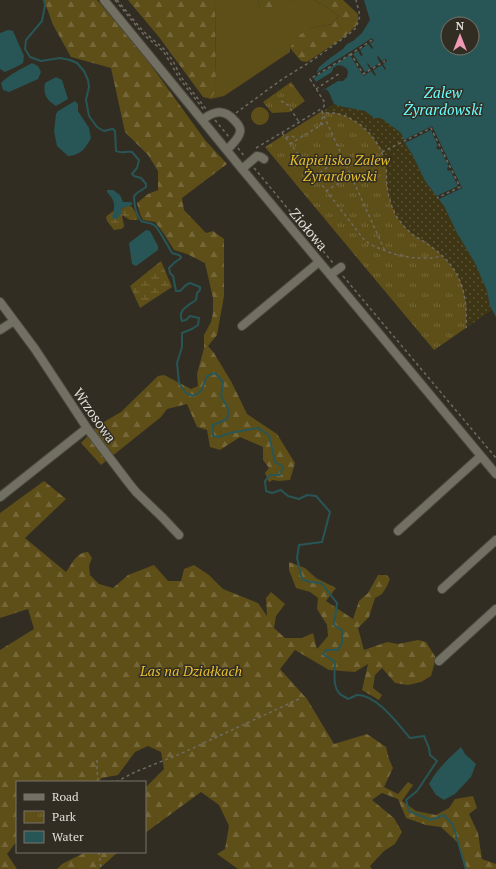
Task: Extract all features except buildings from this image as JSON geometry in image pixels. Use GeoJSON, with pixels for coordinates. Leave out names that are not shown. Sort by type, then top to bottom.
{"type":"FeatureCollection","features":[{"type":"Feature","properties":{"kind":"street","name":"Ziołowa"},"geometry":{"type":"LineString","coordinates":[[104,0],[231,146],[319,262],[336,271],[496,474]]}},
{"type":"Feature","properties":{"kind":"street"},"geometry":{"type":"LineString","coordinates":[[207,117],[215,113],[224,113],[230,116],[236,123],[240,129],[240,133],[231,146]]}},
{"type":"Feature","properties":{"kind":"street"},"geometry":{"type":"LineString","coordinates":[[246,165],[257,156],[264,159]]}},
{"type":"Feature","properties":{"kind":"street"},"geometry":{"type":"LineString","coordinates":[[242,326],[319,262]]}},
{"type":"Feature","properties":{"kind":"street","name":"Wrzosowa"},"geometry":{"type":"LineString","coordinates":[[0,302],[35,349],[87,428],[128,482],[179,535]]}},
{"type":"Feature","properties":{"kind":"street"},"geometry":{"type":"LineString","coordinates":[[0,330],[14,321]]}},
{"type":"Feature","properties":{"kind":"street"},"geometry":{"type":"LineString","coordinates":[[0,497],[87,428]]}},
{"type":"Feature","properties":{"kind":"street"},"geometry":{"type":"LineString","coordinates":[[398,531],[481,456]]}},
{"type":"Feature","properties":{"kind":"street"},"geometry":{"type":"LineString","coordinates":[[442,589],[496,540]]}},
{"type":"Feature","properties":{"kind":"street"},"geometry":{"type":"LineString","coordinates":[[439,661],[496,610]]}},
{"type":"Feature","properties":{"kind":"path"},"geometry":{"type":"LineString","coordinates":[[116,0],[143,31],[164,49],[207,117],[246,165],[496,458]]}},
{"type":"Feature","properties":{"kind":"path"},"geometry":{"type":"LineString","coordinates":[[235,114],[281,80],[328,50],[356,28],[360,16],[356,0]]}},
{"type":"Feature","properties":{"kind":"path"},"geometry":{"type":"LineString","coordinates":[[372,40],[310,79],[325,103],[322,112],[385,251]]}},
{"type":"Feature","properties":{"kind":"path"},"geometry":{"type":"LineString","coordinates":[[351,54],[364,74],[385,61]]}},
{"type":"Feature","properties":{"kind":"path"},"geometry":{"type":"LineString","coordinates":[[316,89],[340,73]]}},
{"type":"Feature","properties":{"kind":"path"},"geometry":{"type":"LineString","coordinates":[[281,101],[288,105],[299,122]]}},
{"type":"Feature","properties":{"kind":"path"},"geometry":{"type":"LineString","coordinates":[[257,148],[323,108]]}},
{"type":"Feature","properties":{"kind":"path"},"geometry":{"type":"LineString","coordinates":[[322,112],[334,113],[343,116],[359,124],[372,135],[382,152],[386,166],[388,194],[395,213],[410,233],[443,256],[450,264],[462,284],[467,318],[466,328]]}},
{"type":"Feature","properties":{"kind":"path"},"geometry":{"type":"LineString","coordinates":[[322,125],[321,120],[324,116]]}},
{"type":"Feature","properties":{"kind":"path"},"geometry":{"type":"LineString","coordinates":[[290,144],[327,122]]}},
{"type":"Feature","properties":{"kind":"path"},"geometry":{"type":"LineString","coordinates":[[382,152],[431,128],[460,187],[437,198]]}},
{"type":"Feature","properties":{"kind":"path"},"geometry":{"type":"LineString","coordinates":[[282,132],[365,241],[385,251],[410,257],[424,258],[443,256]]}},
{"type":"Feature","properties":{"kind":"path"},"geometry":{"type":"LineString","coordinates":[[286,138],[292,136],[297,140]]}},
{"type":"Feature","properties":{"kind":"path"},"geometry":{"type":"LineString","coordinates":[[231,146],[242,153]]}},
{"type":"Feature","properties":{"kind":"path"},"geometry":{"type":"LineString","coordinates":[[315,176],[342,157]]}},
{"type":"Feature","properties":{"kind":"path"},"geometry":{"type":"LineString","coordinates":[[326,191],[351,175]]}},
{"type":"Feature","properties":{"kind":"path"},"geometry":{"type":"LineString","coordinates":[[336,271],[496,462]]}},
{"type":"Feature","properties":{"kind":"path"},"geometry":{"type":"LineString","coordinates":[[118,781],[299,699]]}},
{"type":"Feature","properties":{"kind":"path"},"geometry":{"type":"LineString","coordinates":[[97,760],[96,771],[98,781]]}},
{"type":"Feature","properties":{"kind":"path"},"geometry":{"type":"LineString","coordinates":[[99,853],[101,869]]}},
{"type":"Feature","properties":{"kind":"green space"},"geometry":{"type":"Polygon","coordinates":[[[44,0],[97,0],[137,46],[205,140],[227,164],[182,198],[184,210],[206,233],[213,231],[224,239],[224,296],[217,335],[208,346],[214,353],[232,383],[247,414],[277,434],[295,463],[290,480],[273,480],[269,482],[265,473],[269,468],[263,460],[263,447],[240,437],[220,450],[210,447],[207,430],[197,427],[187,404],[167,409],[161,417],[101,465],[81,443],[97,426],[121,412],[158,376],[164,375],[191,389],[198,386],[197,374],[204,348],[204,335],[211,322],[213,313],[213,298],[205,263],[187,254],[174,250],[155,222],[143,220],[140,214],[137,203],[148,194],[158,190],[158,171],[148,155],[125,132],[111,68],[71,57],[53,25],[44,0]]]}},
{"type":"Feature","properties":{"kind":"green space"},"geometry":{"type":"Polygon","coordinates":[[[128,0],[215,0],[216,90],[211,99],[203,97],[159,37],[128,0]]]}},
{"type":"Feature","properties":{"kind":"green space"},"geometry":{"type":"Polygon","coordinates":[[[215,0],[258,0],[260,9],[290,2],[292,0],[314,0],[339,16],[332,24],[310,28],[290,48],[290,52],[224,96],[211,99],[216,90],[215,0]]]}},
{"type":"Feature","properties":{"kind":"green space"},"geometry":{"type":"Polygon","coordinates":[[[258,0],[292,0],[274,11],[260,9],[258,0]]]}},
{"type":"Feature","properties":{"kind":"green space"},"geometry":{"type":"Polygon","coordinates":[[[314,0],[343,0],[358,14],[358,20],[356,26],[343,38],[307,62],[301,61],[290,48],[298,36],[310,28],[332,24],[339,16],[314,0]]]}},
{"type":"Feature","properties":{"kind":"green space"},"geometry":{"type":"Polygon","coordinates":[[[291,82],[305,101],[290,112],[272,113],[263,102],[291,82]]]}},
{"type":"Feature","properties":{"kind":"green space"},"geometry":{"type":"Polygon","coordinates":[[[256,107],[264,107],[269,112],[267,123],[264,125],[256,125],[251,120],[251,112],[256,107]]]}},
{"type":"Feature","properties":{"kind":"green space","name":"Kapielisko Zalew Żyrardowski"},"geometry":{"type":"Polygon","coordinates":[[[322,111],[326,113],[335,113],[353,120],[361,125],[375,140],[384,157],[388,192],[395,214],[411,233],[435,249],[457,274],[466,301],[466,328],[434,350],[265,147],[322,111]]]}},
{"type":"Feature","properties":{"kind":"green space"},"geometry":{"type":"Polygon","coordinates":[[[129,205],[135,212],[138,220],[130,220],[122,215],[124,227],[114,230],[107,221],[106,217],[113,211],[113,213],[129,205]]]}},
{"type":"Feature","properties":{"kind":"green space"},"geometry":{"type":"Polygon","coordinates":[[[161,261],[172,287],[140,308],[130,286],[161,261]]]}},
{"type":"Feature","properties":{"kind":"green space","name":"Las na Działkach"},"geometry":{"type":"Polygon","coordinates":[[[44,481],[66,499],[25,538],[66,572],[77,556],[88,552],[92,558],[89,566],[90,575],[99,584],[113,588],[128,575],[154,565],[168,581],[181,581],[184,569],[194,565],[209,575],[223,589],[258,603],[267,616],[266,598],[271,592],[285,604],[276,616],[274,628],[285,638],[302,638],[313,633],[317,649],[328,636],[327,625],[317,609],[318,598],[310,592],[296,588],[289,570],[289,562],[305,568],[316,578],[336,588],[326,601],[353,619],[359,601],[368,593],[378,575],[387,575],[390,579],[387,586],[382,594],[375,598],[369,617],[358,628],[364,650],[387,642],[398,644],[418,640],[426,642],[436,658],[431,676],[421,682],[408,685],[395,683],[382,668],[375,675],[373,688],[382,695],[379,700],[362,690],[368,664],[355,672],[329,670],[295,650],[280,669],[307,699],[334,744],[367,734],[386,747],[393,768],[384,787],[398,794],[408,782],[413,785],[402,801],[416,811],[436,815],[449,808],[455,799],[473,796],[477,808],[469,814],[478,833],[482,859],[496,864],[496,869],[465,869],[458,843],[441,827],[426,825],[406,818],[398,799],[382,793],[372,800],[394,818],[402,832],[395,844],[384,851],[370,866],[372,869],[238,869],[217,854],[225,849],[229,826],[219,805],[201,792],[146,832],[146,787],[164,769],[161,752],[148,746],[135,752],[118,775],[102,778],[99,781],[16,781],[16,842],[7,854],[17,869],[0,869],[0,650],[34,629],[28,609],[0,618],[0,513],[44,481]]]}},
{"type":"Feature","properties":{"kind":"green space"},"geometry":{"type":"Polygon","coordinates":[[[84,853],[117,853],[99,869],[57,869],[62,864],[84,853]]]}},
{"type":"Feature","properties":{"kind":"sand"},"geometry":{"type":"Polygon","coordinates":[[[334,104],[365,111],[374,118],[381,118],[401,133],[425,181],[444,206],[457,233],[475,263],[487,291],[492,310],[466,328],[467,313],[465,295],[459,280],[446,260],[438,252],[414,236],[395,214],[387,189],[383,160],[374,138],[358,123],[335,114],[322,112],[334,104]]]}},
{"type":"Feature","properties":{"kind":"water","name":"Zalew Żyrardowski"},"geometry":{"type":"Polygon","coordinates":[[[364,0],[496,0],[496,317],[490,306],[487,291],[475,263],[457,233],[444,206],[425,181],[401,133],[381,118],[374,118],[365,111],[334,104],[329,92],[326,89],[322,91],[314,79],[319,67],[362,33],[370,20],[364,0]]]}},
{"type":"Feature","properties":{"kind":"water"},"geometry":{"type":"Polygon","coordinates":[[[8,30],[13,31],[24,56],[23,63],[5,72],[0,69],[0,33],[8,30]]]}},
{"type":"Feature","properties":{"kind":"water"},"geometry":{"type":"Polygon","coordinates":[[[32,63],[38,66],[41,72],[38,79],[9,92],[3,90],[1,83],[4,80],[32,63]]]}},
{"type":"Feature","properties":{"kind":"water"},"geometry":{"type":"Polygon","coordinates":[[[56,77],[62,80],[68,99],[56,106],[48,99],[44,90],[45,83],[56,77]]]}},
{"type":"Feature","properties":{"kind":"water"},"geometry":{"type":"Polygon","coordinates":[[[75,101],[78,104],[78,111],[89,128],[91,138],[82,151],[68,156],[57,146],[54,131],[56,114],[58,111],[75,101]]]}},
{"type":"Feature","properties":{"kind":"water"},"geometry":{"type":"Polygon","coordinates":[[[107,190],[113,190],[120,195],[123,202],[132,203],[132,205],[124,207],[121,210],[122,213],[117,219],[112,217],[114,204],[107,190]]]}},
{"type":"Feature","properties":{"kind":"water"},"geometry":{"type":"Polygon","coordinates":[[[146,230],[150,231],[158,246],[158,250],[136,266],[132,264],[129,243],[146,230]]]}},
{"type":"Feature","properties":{"kind":"water"},"geometry":{"type":"Polygon","coordinates":[[[461,747],[465,754],[476,764],[471,777],[455,794],[444,800],[436,795],[429,784],[439,769],[461,747]]]}},
{"type":"Feature","properties":{"kind":"pier"},"geometry":{"type":"Polygon","coordinates":[[[372,38],[374,41],[370,43],[373,48],[372,49],[368,44],[360,50],[363,55],[361,56],[358,51],[353,54],[365,72],[370,69],[367,64],[368,63],[371,68],[380,63],[377,57],[378,56],[382,61],[386,59],[387,61],[383,64],[386,69],[385,70],[382,65],[373,70],[376,75],[375,76],[371,71],[363,76],[350,55],[312,79],[313,75],[372,38]]]}},
{"type":"Feature","properties":{"kind":"pier"},"geometry":{"type":"Polygon","coordinates":[[[338,65],[347,69],[347,77],[343,81],[338,81],[320,92],[314,83],[332,72],[333,68],[338,65]]]}},
{"type":"Feature","properties":{"kind":"pier"},"geometry":{"type":"Polygon","coordinates":[[[432,126],[462,188],[439,199],[437,196],[458,186],[450,170],[448,171],[447,168],[449,167],[440,149],[438,150],[436,147],[438,146],[431,130],[409,141],[403,143],[402,141],[432,126]]]}},
{"type":"Feature","properties":{"kind":"waterway"},"geometry":{"type":"LineString","coordinates":[[44,0],[45,5],[42,21],[26,40],[25,49],[30,57],[41,61],[60,58],[70,60],[77,63],[84,71],[89,87],[86,100],[89,116],[97,127],[104,131],[112,129],[115,131],[116,151],[132,152],[139,160],[137,168],[132,174],[141,178],[146,184],[146,187],[134,196],[134,203],[139,218],[141,221],[154,225],[161,233],[172,253],[181,257],[169,268],[170,273],[173,276],[176,291],[180,291],[190,283],[200,287],[196,300],[184,309],[181,314],[182,321],[186,320],[190,316],[199,318],[198,325],[182,333],[182,347],[177,363],[179,383],[186,393],[193,396],[201,391],[207,376],[215,373],[223,382],[221,396],[229,410],[227,419],[213,425],[213,436],[219,437],[230,433],[258,428],[269,435],[275,462],[283,467],[280,475],[270,475],[265,481],[266,491],[272,493],[281,490],[288,496],[299,499],[307,495],[316,496],[330,512],[322,542],[299,545],[297,558],[302,579],[310,582],[321,583],[337,603],[334,625],[342,630],[342,643],[338,650],[326,650],[323,654],[335,662],[334,675],[337,691],[348,699],[357,695],[372,699],[393,718],[410,738],[424,736],[430,755],[437,761],[417,791],[406,800],[409,811],[431,820],[444,815],[453,825],[466,869]]}}]}
